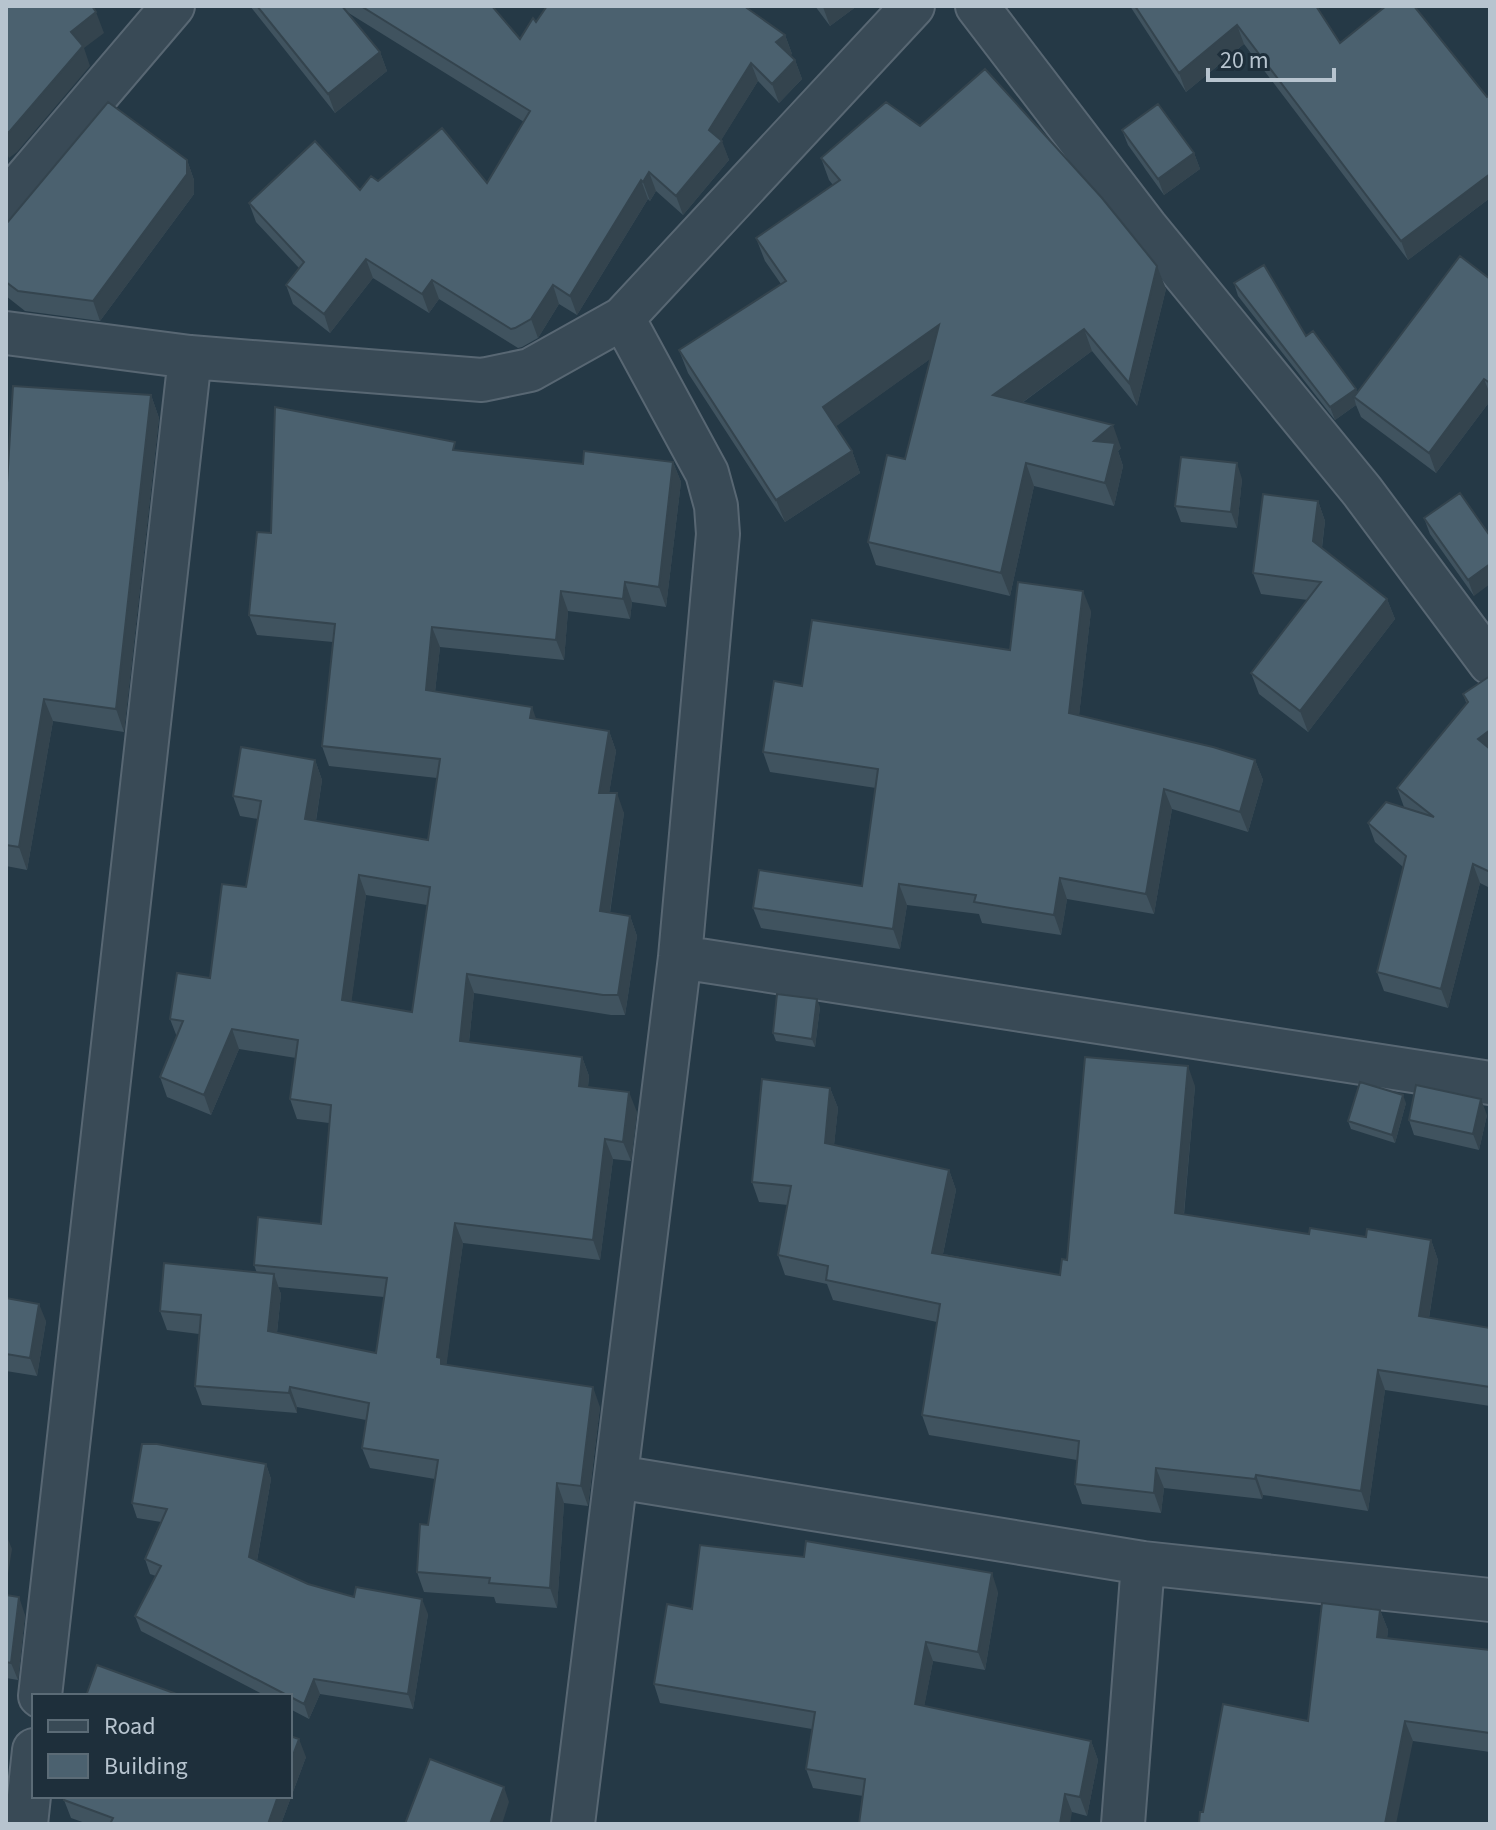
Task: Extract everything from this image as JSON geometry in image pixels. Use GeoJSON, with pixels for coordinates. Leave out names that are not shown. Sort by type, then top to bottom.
{"type":"FeatureCollection","features":[{"type":"Feature","properties":{"kind":"street"},"geometry":{"type":"LineString","coordinates":[[6,202],[173,6]]}},
{"type":"Feature","properties":{"kind":"street"},"geometry":{"type":"LineString","coordinates":[[6,333],[190,357],[482,380],[530,370],[623,318],[913,6]]}},
{"type":"Feature","properties":{"kind":"street"},"geometry":{"type":"LineString","coordinates":[[977,6],[1146,227],[1362,491],[1490,663]]}},
{"type":"Feature","properties":{"kind":"street"},"geometry":{"type":"LineString","coordinates":[[573,1824],[680,957],[718,534],[716,506],[707,473],[623,318]]}},
{"type":"Feature","properties":{"kind":"street"},"geometry":{"type":"LineString","coordinates":[[40,1694],[190,357]]}},
{"type":"Feature","properties":{"kind":"street"},"geometry":{"type":"LineString","coordinates":[[680,957],[1490,1083]]}},
{"type":"Feature","properties":{"kind":"street"},"geometry":{"type":"LineString","coordinates":[[617,1477],[1143,1563],[1490,1600]]}},
{"type":"Feature","properties":{"kind":"street"},"geometry":{"type":"LineString","coordinates":[[1123,1824],[1143,1563]]}},
{"type":"Feature","properties":{"kind":"street"},"geometry":{"type":"LineString","coordinates":[[26,1824],[32,1768]]}},
{"type":"Feature","properties":{"kind":"building"},"geometry":{"type":"Polygon","coordinates":[[[6,6],[92,6],[96,12],[71,32],[83,46],[6,134],[6,6]]]}},
{"type":"Feature","properties":{"kind":"building"},"geometry":{"type":"Polygon","coordinates":[[[257,6],[342,6],[380,52],[328,94],[257,6]]]}},
{"type":"Feature","properties":{"kind":"building"},"geometry":{"type":"Polygon","coordinates":[[[361,6],[492,6],[520,39],[533,18],[536,22],[547,6],[744,6],[785,35],[776,42],[795,60],[772,84],[751,63],[709,130],[722,141],[676,196],[649,172],[643,182],[641,180],[570,296],[553,285],[531,319],[515,328],[511,329],[432,280],[422,294],[366,259],[324,314],[286,285],[304,262],[249,203],[315,141],[360,190],[371,176],[378,181],[442,128],[487,183],[530,111],[361,6]]]}},
{"type":"Feature","properties":{"kind":"building"},"geometry":{"type":"Polygon","coordinates":[[[1135,6],[1316,6],[1340,43],[1386,6],[1414,6],[1487,97],[1490,95],[1490,174],[1401,241],[1237,25],[1179,73],[1135,6]]]}},
{"type":"Feature","properties":{"kind":"building"},"geometry":{"type":"Polygon","coordinates":[[[985,69],[1102,198],[1157,266],[1129,383],[1084,329],[993,395],[1113,425],[1094,441],[1115,443],[1105,483],[1026,463],[1001,573],[868,542],[887,455],[905,459],[939,325],[823,407],[852,451],[776,500],[679,350],[786,281],[756,238],[840,180],[821,158],[886,102],[920,126],[985,69]]]}},
{"type":"Feature","properties":{"kind":"building"},"geometry":{"type":"Polygon","coordinates":[[[108,102],[187,160],[187,174],[93,301],[18,291],[6,282],[6,224],[108,102]]]}},
{"type":"Feature","properties":{"kind":"building"},"geometry":{"type":"Polygon","coordinates":[[[1158,104],[1194,153],[1158,179],[1122,130],[1158,104]]]}},
{"type":"Feature","properties":{"kind":"building"},"geometry":{"type":"Polygon","coordinates":[[[1460,256],[1490,279],[1490,383],[1484,379],[1429,453],[1354,397],[1460,256]]]}},
{"type":"Feature","properties":{"kind":"building"},"geometry":{"type":"Polygon","coordinates":[[[1264,265],[1306,336],[1313,331],[1356,389],[1330,407],[1234,283],[1264,265]]]}},
{"type":"Feature","properties":{"kind":"building"},"geometry":{"type":"Polygon","coordinates":[[[13,386],[151,395],[116,709],[44,699],[19,847],[6,845],[6,482],[13,386]]]}},
{"type":"Feature","properties":{"kind":"building"},"geometry":{"type":"Polygon","coordinates":[[[275,407],[455,442],[453,450],[583,464],[584,451],[673,462],[659,587],[625,582],[623,599],[561,591],[556,640],[432,627],[426,690],[532,707],[530,718],[609,731],[599,793],[617,793],[600,911],[630,916],[618,995],[467,974],[460,1041],[582,1057],[579,1086],[629,1092],[623,1142],[605,1139],[593,1240],[455,1223],[437,1357],[441,1358],[441,1364],[593,1387],[581,1486],[557,1483],[550,1588],[489,1583],[490,1578],[417,1572],[420,1524],[428,1525],[438,1460],[362,1448],[369,1403],[290,1387],[289,1393],[195,1386],[201,1315],[160,1311],[164,1263],[274,1274],[268,1331],[376,1353],[387,1278],[254,1265],[258,1217],[321,1224],[331,1105],[290,1099],[298,1040],[232,1029],[204,1095],[160,1077],[183,1021],[170,1019],[177,973],[210,978],[222,884],[246,887],[261,801],[233,796],[241,747],[315,760],[305,819],[428,840],[440,759],[322,746],[335,624],[249,615],[257,532],[271,533],[275,407]],[[359,875],[342,1000],[412,1012],[430,887],[359,875]]]}},
{"type":"Feature","properties":{"kind":"building"},"geometry":{"type":"Polygon","coordinates":[[[1181,457],[1237,463],[1231,512],[1175,506],[1181,457]]]}},
{"type":"Feature","properties":{"kind":"building"},"geometry":{"type":"Polygon","coordinates":[[[1460,493],[1490,536],[1490,564],[1468,580],[1424,518],[1460,493]]]}},
{"type":"Feature","properties":{"kind":"building"},"geometry":{"type":"Polygon","coordinates":[[[1263,494],[1318,501],[1313,541],[1387,599],[1300,711],[1251,673],[1321,582],[1253,573],[1263,494]]]}},
{"type":"Feature","properties":{"kind":"building"},"geometry":{"type":"Polygon","coordinates":[[[1018,582],[1083,591],[1069,713],[1255,760],[1240,812],[1164,789],[1146,894],[1060,878],[1054,915],[974,902],[976,895],[899,884],[893,929],[753,908],[759,870],[862,886],[878,769],[763,752],[774,681],[802,686],[812,620],[1010,650],[1018,582]]]}},
{"type":"Feature","properties":{"kind":"building"},"geometry":{"type":"Polygon","coordinates":[[[1490,676],[1490,730],[1478,739],[1490,749],[1490,872],[1473,864],[1441,989],[1377,972],[1406,856],[1368,823],[1386,802],[1434,817],[1397,788],[1468,702],[1463,694],[1490,676]]]}},
{"type":"Feature","properties":{"kind":"building"},"geometry":{"type":"Polygon","coordinates":[[[777,994],[817,999],[812,1039],[773,1033],[777,994]]]}},
{"type":"Feature","properties":{"kind":"building"},"geometry":{"type":"Polygon","coordinates":[[[1085,1057],[1188,1066],[1175,1213],[1309,1234],[1310,1228],[1366,1237],[1367,1229],[1431,1240],[1419,1316],[1490,1328],[1490,1387],[1378,1370],[1361,1491],[1256,1475],[1255,1479],[1156,1468],[1154,1493],[1075,1484],[1079,1441],[922,1415],[940,1304],[826,1280],[828,1266],[778,1255],[791,1186],[752,1182],[762,1079],[830,1088],[825,1143],[949,1170],[932,1253],[1060,1275],[1062,1259],[1067,1260],[1085,1057]]]}},
{"type":"Feature","properties":{"kind":"building"},"geometry":{"type":"Polygon","coordinates":[[[1360,1082],[1403,1095],[1392,1135],[1348,1121],[1360,1082]]]}},
{"type":"Feature","properties":{"kind":"building"},"geometry":{"type":"Polygon","coordinates":[[[1416,1085],[1481,1099],[1473,1134],[1409,1120],[1416,1085]]]}},
{"type":"Feature","properties":{"kind":"building"},"geometry":{"type":"Polygon","coordinates":[[[6,1298],[39,1304],[30,1358],[6,1354],[6,1298]]]}},
{"type":"Feature","properties":{"kind":"building"},"geometry":{"type":"Polygon","coordinates":[[[142,1444],[266,1464],[249,1557],[308,1584],[354,1597],[356,1587],[422,1599],[408,1694],[314,1679],[304,1704],[292,1698],[292,1694],[285,1694],[135,1616],[161,1566],[145,1559],[167,1509],[132,1503],[142,1444]]]}},
{"type":"Feature","properties":{"kind":"building"},"geometry":{"type":"Polygon","coordinates":[[[806,1541],[992,1573],[978,1652],[926,1642],[915,1704],[1091,1741],[1080,1797],[1065,1794],[1060,1824],[859,1824],[865,1779],[806,1769],[815,1712],[654,1684],[667,1604],[692,1609],[700,1545],[804,1557],[806,1541]]]}},
{"type":"Feature","properties":{"kind":"building"},"geometry":{"type":"Polygon","coordinates":[[[6,1595],[19,1597],[11,1663],[6,1662],[6,1595]]]}},
{"type":"Feature","properties":{"kind":"building"},"geometry":{"type":"Polygon","coordinates":[[[1322,1603],[1380,1610],[1377,1637],[1490,1650],[1490,1733],[1405,1721],[1385,1824],[1199,1824],[1223,1704],[1308,1721],[1322,1603]]]}},
{"type":"Feature","properties":{"kind":"building"},"geometry":{"type":"Polygon","coordinates":[[[97,1665],[177,1694],[87,1694],[97,1665]]]}},
{"type":"Feature","properties":{"kind":"building"},"geometry":{"type":"Polygon","coordinates":[[[292,1737],[299,1739],[292,1758],[292,1737]]]}},
{"type":"Feature","properties":{"kind":"building"},"geometry":{"type":"Polygon","coordinates":[[[430,1759],[504,1787],[490,1824],[405,1824],[430,1759]]]}},
{"type":"Feature","properties":{"kind":"building"},"geometry":{"type":"Polygon","coordinates":[[[277,1798],[268,1824],[110,1824],[113,1818],[64,1800],[277,1798]]]}}]}
